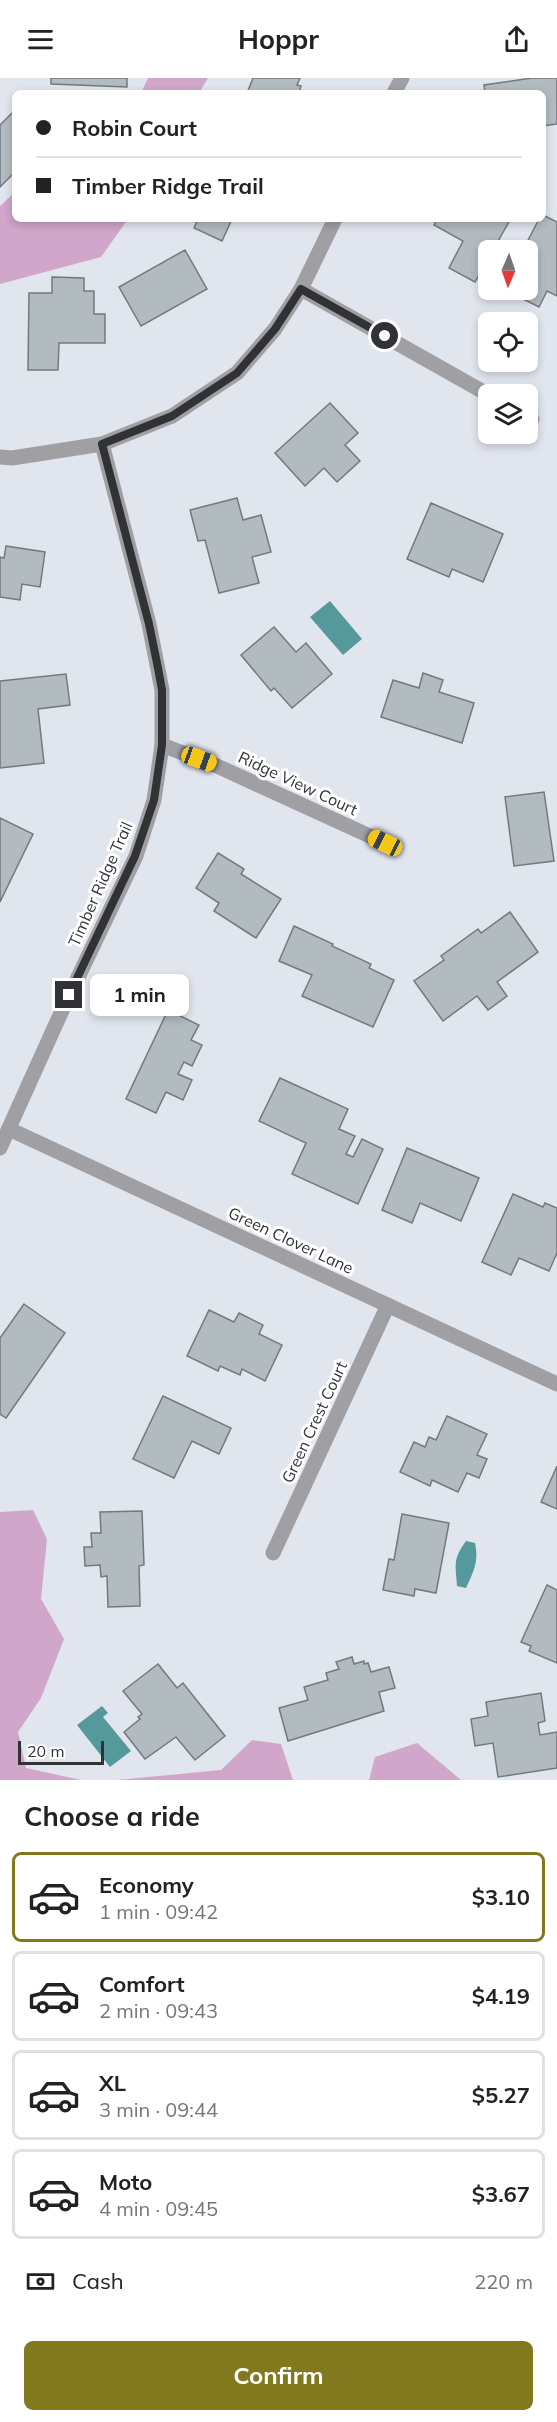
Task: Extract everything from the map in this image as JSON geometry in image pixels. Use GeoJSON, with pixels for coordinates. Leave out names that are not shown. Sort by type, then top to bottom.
{"type":"FeatureCollection","features":[{"type":"Feature","properties":{"kind":"street"},"geometry":{"type":"LineString","coordinates":[[0,457],[12,458],[102,444],[172,416],[237,373],[275,329],[301,289],[334,222]]}},
{"type":"Feature","properties":{"kind":"street"},"geometry":{"type":"LineString","coordinates":[[301,289],[478,389]]}},
{"type":"Feature","properties":{"kind":"street","name":"Timber Ridge Trail"},"geometry":{"type":"LineString","coordinates":[[0,1148],[135,856],[154,800],[162,745],[162,690],[158,668],[149,624],[102,444]]}},
{"type":"Feature","properties":{"kind":"street","name":"Ridge View Court"},"geometry":{"type":"LineString","coordinates":[[162,745],[217,766],[385,843]]}},
{"type":"Feature","properties":{"kind":"street","name":"Green Clover Lane"},"geometry":{"type":"LineString","coordinates":[[9,1129],[557,1384]]}},
{"type":"Feature","properties":{"kind":"street","name":"Green Crest Court"},"geometry":{"type":"LineString","coordinates":[[273,1554],[388,1305]]}},
{"type":"Feature","properties":{"kind":"shaded area"},"geometry":{"type":"Polygon","coordinates":[[[148,78],[208,78],[201,90],[142,90],[148,78]]]}},
{"type":"Feature","properties":{"kind":"shaded area"},"geometry":{"type":"Polygon","coordinates":[[[12,195],[12,222],[126,222],[101,257],[0,284],[0,206],[12,195]]]}},
{"type":"Feature","properties":{"kind":"shaded area"},"geometry":{"type":"Polygon","coordinates":[[[33,1510],[47,1539],[41,1599],[64,1639],[41,1698],[18,1732],[26,1768],[81,1780],[0,1780],[0,1512],[33,1510]]]}},
{"type":"Feature","properties":{"kind":"shaded area"},"geometry":{"type":"Polygon","coordinates":[[[252,1740],[281,1744],[293,1780],[117,1780],[221,1770],[252,1740]]]}},
{"type":"Feature","properties":{"kind":"shaded area"},"geometry":{"type":"Polygon","coordinates":[[[417,1743],[461,1780],[369,1780],[375,1757],[417,1743]]]}},
{"type":"Feature","properties":{"kind":"water"},"geometry":{"type":"Polygon","coordinates":[[[330,601],[362,639],[343,655],[310,617],[330,601]]]}},
{"type":"Feature","properties":{"kind":"water"},"geometry":{"type":"Polygon","coordinates":[[[466,1541],[475,1543],[476,1561],[466,1588],[457,1586],[456,1568],[457,1558],[466,1541]]]}},
{"type":"Feature","properties":{"kind":"water"},"geometry":{"type":"Polygon","coordinates":[[[102,1706],[108,1713],[103,1717],[131,1751],[110,1767],[77,1725],[102,1706]]]}},
{"type":"Feature","properties":{"kind":"building"},"geometry":{"type":"Polygon","coordinates":[[[51,78],[127,78],[127,87],[51,84],[51,78]]]}},
{"type":"Feature","properties":{"kind":"building"},"geometry":{"type":"Polygon","coordinates":[[[253,78],[300,78],[297,85],[301,86],[300,90],[248,90],[253,78]]]}},
{"type":"Feature","properties":{"kind":"building"},"geometry":{"type":"Polygon","coordinates":[[[532,78],[557,78],[557,124],[546,126],[546,90],[485,90],[484,85],[532,78]]]}},
{"type":"Feature","properties":{"kind":"building"},"geometry":{"type":"Polygon","coordinates":[[[12,113],[12,175],[0,187],[0,125],[12,113]]]}},
{"type":"Feature","properties":{"kind":"building"},"geometry":{"type":"Polygon","coordinates":[[[546,216],[557,222],[557,296],[547,291],[539,307],[525,300],[538,300],[538,240],[528,240],[537,222],[546,222],[546,216]]]}},
{"type":"Feature","properties":{"kind":"building"},"geometry":{"type":"Polygon","coordinates":[[[197,222],[231,222],[222,241],[194,228],[197,222]]]}},
{"type":"Feature","properties":{"kind":"building"},"geometry":{"type":"Polygon","coordinates":[[[436,222],[509,222],[499,240],[478,240],[478,277],[475,282],[449,268],[463,241],[434,225],[436,222]]]}},
{"type":"Feature","properties":{"kind":"building"},"geometry":{"type":"Polygon","coordinates":[[[185,250],[207,289],[141,326],[119,287],[185,250]]]}},
{"type":"Feature","properties":{"kind":"building"},"geometry":{"type":"Polygon","coordinates":[[[52,277],[84,278],[84,291],[94,291],[94,314],[105,314],[105,343],[59,343],[58,370],[28,370],[29,293],[52,293],[52,277]]]}},
{"type":"Feature","properties":{"kind":"building"},"geometry":{"type":"Polygon","coordinates":[[[330,403],[358,433],[345,445],[360,461],[337,482],[324,468],[305,486],[275,453],[330,403]]]}},
{"type":"Feature","properties":{"kind":"building"},"geometry":{"type":"Polygon","coordinates":[[[237,498],[243,520],[261,515],[271,552],[252,557],[259,583],[219,593],[205,540],[198,541],[190,510],[237,498]]]}},
{"type":"Feature","properties":{"kind":"building"},"geometry":{"type":"Polygon","coordinates":[[[431,503],[503,534],[483,582],[452,569],[449,577],[407,559],[431,503]]]}},
{"type":"Feature","properties":{"kind":"building"},"geometry":{"type":"Polygon","coordinates":[[[6,546],[45,552],[40,587],[22,584],[20,600],[0,597],[0,557],[4,558],[6,546]]]}},
{"type":"Feature","properties":{"kind":"building"},"geometry":{"type":"Polygon","coordinates":[[[274,627],[296,652],[306,643],[332,674],[292,708],[274,688],[271,691],[241,655],[274,627]]]}},
{"type":"Feature","properties":{"kind":"building"},"geometry":{"type":"Polygon","coordinates":[[[423,673],[443,680],[439,692],[474,703],[462,743],[381,717],[393,680],[419,688],[423,673]]]}},
{"type":"Feature","properties":{"kind":"building"},"geometry":{"type":"Polygon","coordinates":[[[66,674],[70,705],[38,709],[44,763],[0,768],[0,681],[66,674]]]}},
{"type":"Feature","properties":{"kind":"building"},"geometry":{"type":"Polygon","coordinates":[[[544,792],[554,861],[514,866],[505,797],[544,792]]]}},
{"type":"Feature","properties":{"kind":"building"},"geometry":{"type":"Polygon","coordinates":[[[0,818],[33,834],[0,902],[0,818]]]}},
{"type":"Feature","properties":{"kind":"building"},"geometry":{"type":"Polygon","coordinates":[[[218,853],[244,869],[241,874],[281,899],[256,938],[214,911],[219,903],[196,888],[218,853]]]}},
{"type":"Feature","properties":{"kind":"building"},"geometry":{"type":"Polygon","coordinates":[[[510,912],[538,952],[497,982],[507,996],[488,1010],[477,996],[443,1021],[414,981],[444,960],[441,956],[478,929],[481,933],[510,912]]]}},
{"type":"Feature","properties":{"kind":"building"},"geometry":{"type":"Polygon","coordinates":[[[294,926],[371,964],[369,968],[394,980],[373,1027],[302,996],[312,975],[279,961],[294,926]]]}},
{"type":"Feature","properties":{"kind":"building"},"geometry":{"type":"Polygon","coordinates":[[[168,1010],[199,1025],[191,1040],[202,1045],[192,1066],[184,1062],[178,1074],[192,1080],[183,1100],[166,1092],[156,1113],[126,1099],[168,1010]]]}},
{"type":"Feature","properties":{"kind":"building"},"geometry":{"type":"Polygon","coordinates":[[[280,1078],[348,1109],[339,1129],[355,1136],[346,1154],[353,1157],[362,1139],[383,1149],[358,1204],[292,1174],[306,1143],[259,1121],[280,1078]]]}},
{"type":"Feature","properties":{"kind":"building"},"geometry":{"type":"Polygon","coordinates":[[[407,1148],[479,1178],[461,1221],[420,1203],[412,1223],[382,1210],[407,1148]]]}},
{"type":"Feature","properties":{"kind":"building"},"geometry":{"type":"Polygon","coordinates":[[[513,1194],[543,1207],[545,1203],[557,1208],[557,1253],[549,1271],[519,1258],[511,1275],[482,1262],[513,1194]]]}},
{"type":"Feature","properties":{"kind":"building"},"geometry":{"type":"Polygon","coordinates":[[[24,1304],[65,1333],[6,1418],[0,1414],[0,1338],[24,1304]]]}},
{"type":"Feature","properties":{"kind":"building"},"geometry":{"type":"Polygon","coordinates":[[[209,1310],[234,1322],[239,1313],[263,1325],[259,1334],[282,1345],[265,1381],[242,1369],[240,1375],[220,1366],[218,1371],[187,1356],[209,1310]]]}},
{"type":"Feature","properties":{"kind":"building"},"geometry":{"type":"Polygon","coordinates":[[[163,1396],[231,1428],[219,1454],[192,1441],[174,1478],[133,1459],[163,1396]]]}},
{"type":"Feature","properties":{"kind":"building"},"geometry":{"type":"Polygon","coordinates":[[[447,1416],[487,1434],[477,1455],[487,1459],[479,1478],[467,1473],[458,1492],[432,1480],[430,1486],[400,1472],[414,1442],[425,1447],[429,1437],[436,1440],[447,1416]]]}},
{"type":"Feature","properties":{"kind":"building"},"geometry":{"type":"Polygon","coordinates":[[[557,1466],[557,1509],[541,1502],[557,1466]]]}},
{"type":"Feature","properties":{"kind":"building"},"geometry":{"type":"Polygon","coordinates":[[[142,1511],[144,1565],[139,1566],[140,1606],[108,1607],[107,1576],[101,1577],[100,1565],[85,1566],[84,1547],[92,1547],[91,1533],[101,1533],[100,1512],[142,1511]]]}},
{"type":"Feature","properties":{"kind":"building"},"geometry":{"type":"Polygon","coordinates":[[[402,1514],[449,1523],[436,1593],[415,1589],[414,1596],[383,1590],[389,1559],[394,1560],[402,1514]]]}},
{"type":"Feature","properties":{"kind":"building"},"geometry":{"type":"Polygon","coordinates":[[[547,1585],[557,1590],[557,1663],[529,1651],[531,1646],[521,1642],[547,1585]]]}},
{"type":"Feature","properties":{"kind":"building"},"geometry":{"type":"Polygon","coordinates":[[[352,1657],[354,1664],[364,1661],[364,1664],[368,1663],[371,1672],[389,1667],[395,1688],[379,1692],[384,1711],[288,1741],[279,1708],[308,1700],[304,1687],[328,1680],[326,1673],[339,1669],[336,1662],[352,1657]]]}},
{"type":"Feature","properties":{"kind":"building"},"geometry":{"type":"Polygon","coordinates":[[[158,1664],[177,1688],[183,1683],[225,1736],[195,1760],[176,1737],[145,1759],[124,1732],[140,1719],[138,1717],[142,1714],[123,1691],[158,1664]]]}},
{"type":"Feature","properties":{"kind":"building"},"geometry":{"type":"Polygon","coordinates":[[[541,1693],[545,1721],[538,1723],[540,1735],[557,1732],[557,1768],[498,1777],[493,1743],[475,1746],[471,1719],[488,1716],[486,1702],[541,1693]]]}},
{"type":"Feature","properties":{"kind":"route"},"geometry":{"type":"LineString","coordinates":[[69,995],[135,856],[154,800],[162,745],[162,690],[158,668],[149,624],[102,444],[172,416],[237,373],[275,329],[301,289],[385,336]]}}]}
